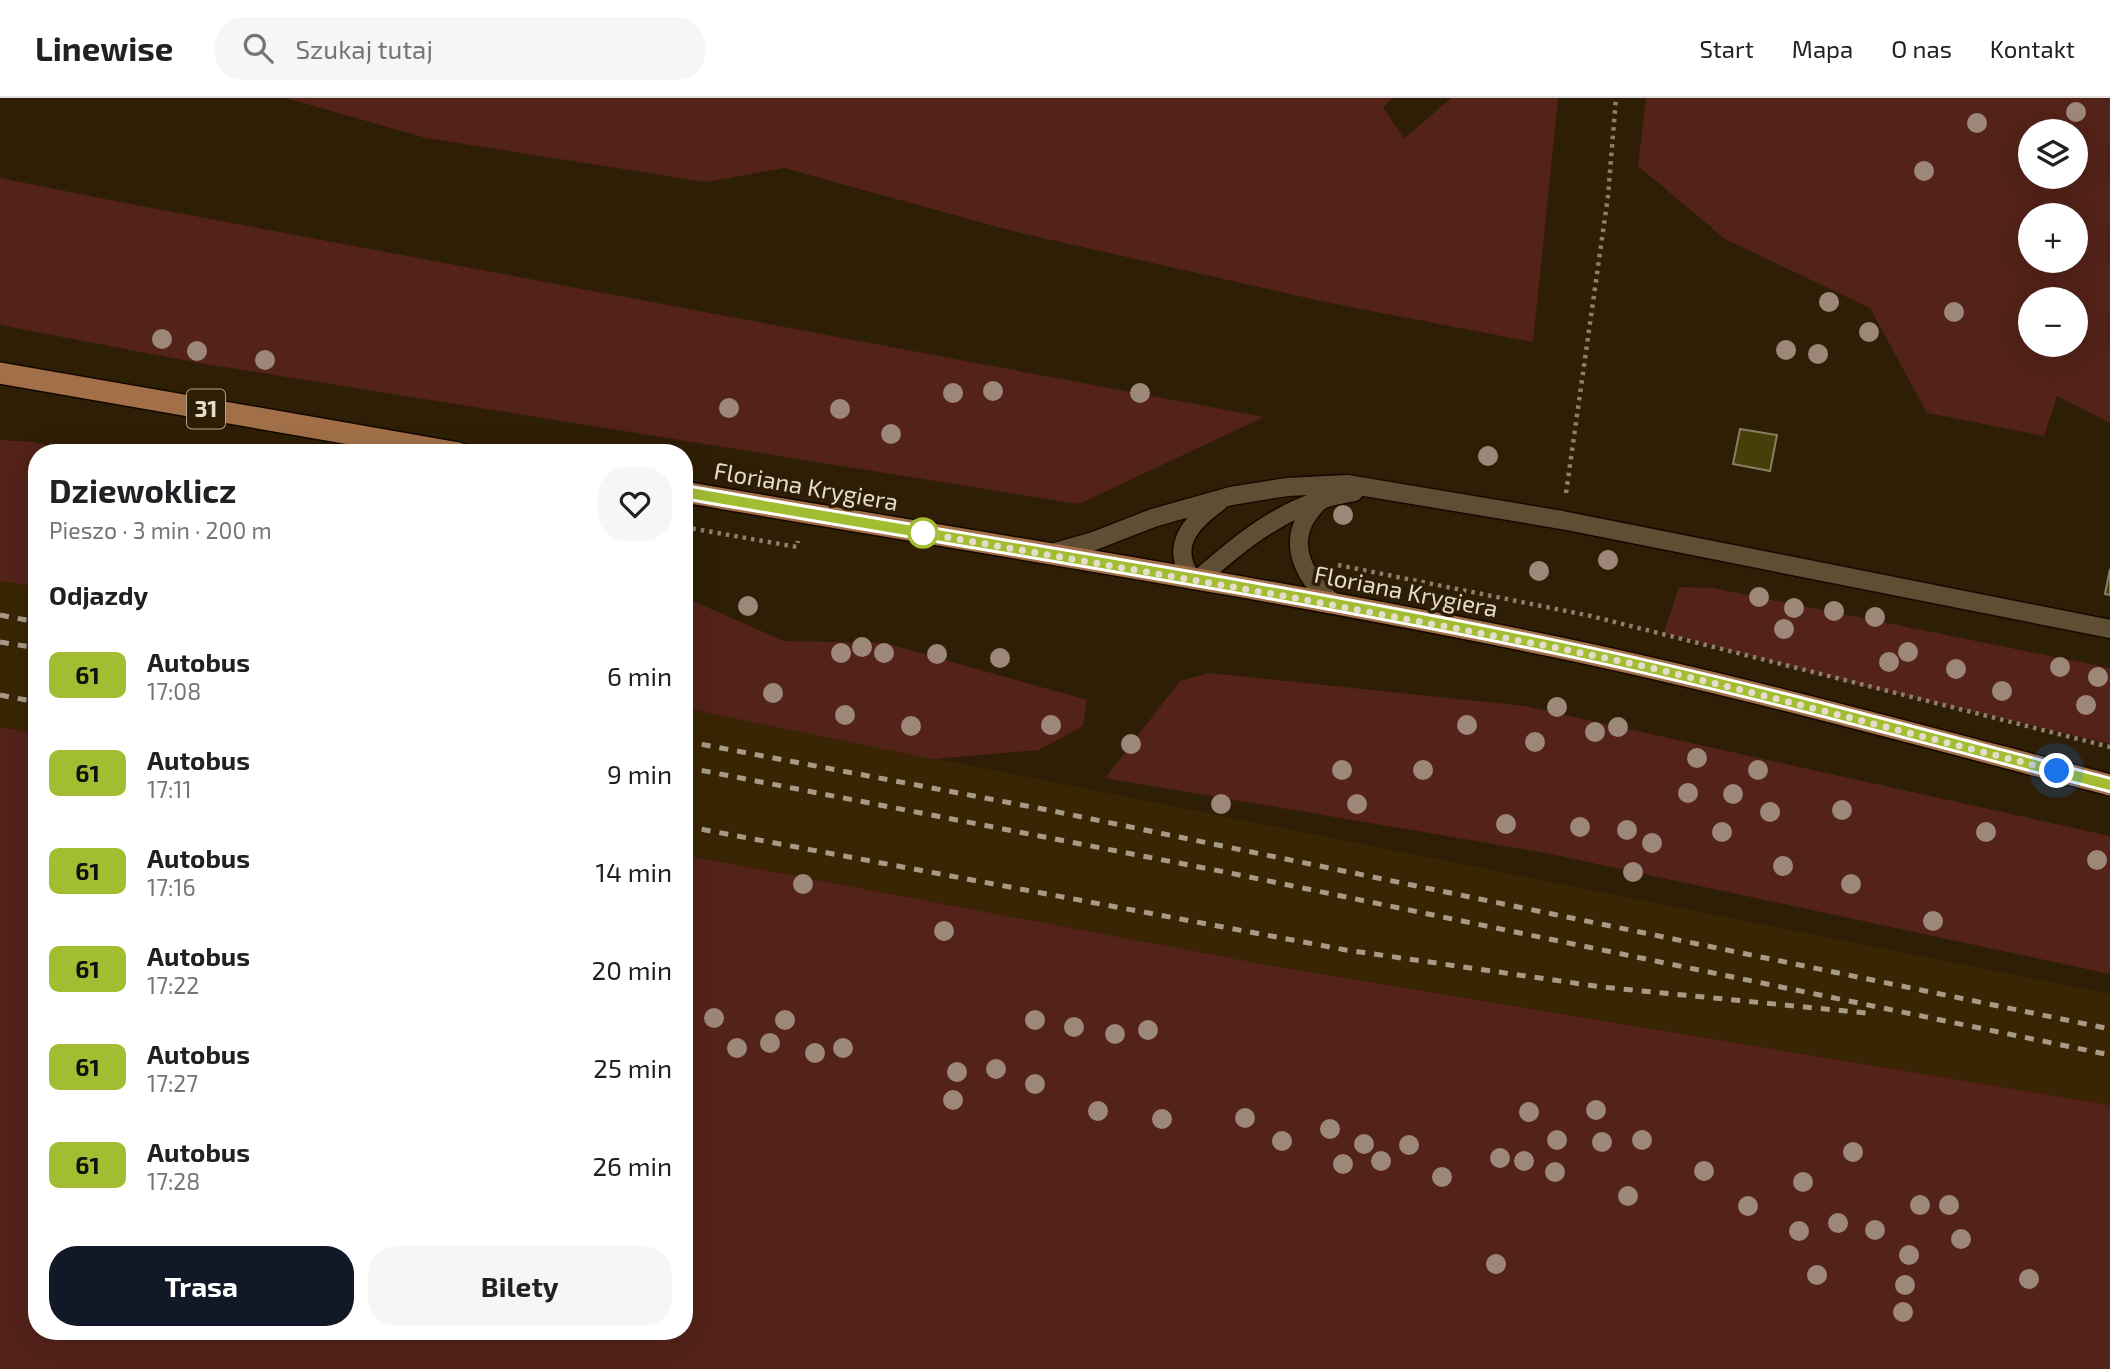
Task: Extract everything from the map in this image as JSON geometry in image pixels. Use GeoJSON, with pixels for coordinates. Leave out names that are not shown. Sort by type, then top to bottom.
{"type":"FeatureCollection","features":[{"type":"Feature","properties":{"kind":"main road","name":"31"},"geometry":{"type":"LineString","coordinates":[[0,373],[408,444]]}},
{"type":"Feature","properties":{"kind":"main road","name":"Floriana Krygiera"},"geometry":{"type":"LineString","coordinates":[[693,494],[1336,605],[1648,667],[2110,785]]}},
{"type":"Feature","properties":{"kind":"lane"},"geometry":{"type":"LineString","coordinates":[[1048,554],[1094,541],[1165,514],[1231,496],[1308,484],[1347,484],[1562,520],[2110,629]]}},
{"type":"Feature","properties":{"kind":"lane"},"geometry":{"type":"LineString","coordinates":[[1231,496],[1201,516],[1188,531],[1182,548],[1183,556],[1188,572],[1195,580],[1258,529],[1294,509],[1324,498],[1352,492],[1386,490]]}},
{"type":"Feature","properties":{"kind":"lane"},"geometry":{"type":"LineString","coordinates":[[1324,498],[1303,523],[1299,533],[1299,553],[1316,585],[1336,605]]}},
{"type":"Feature","properties":{"kind":"path"},"geometry":{"type":"LineString","coordinates":[[1562,520],[1608,196],[1616,98]]}},
{"type":"Feature","properties":{"kind":"path"},"geometry":{"type":"LineString","coordinates":[[693,529],[797,547],[798,536]]}},
{"type":"Feature","properties":{"kind":"shaded area"},"geometry":{"type":"Polygon","coordinates":[[[286,98],[1393,98],[1383,107],[1404,139],[1451,98],[1558,100],[1533,342],[1325,302],[1012,231],[784,168],[706,182],[426,138],[286,98]]]}},
{"type":"Feature","properties":{"kind":"shaded area"},"geometry":{"type":"Polygon","coordinates":[[[1646,98],[2110,98],[2110,423],[2057,396],[2044,436],[1927,413],[1870,308],[1725,239],[1638,166],[1646,98]]]}},
{"type":"Feature","properties":{"kind":"shaded area"},"geometry":{"type":"Polygon","coordinates":[[[0,178],[1264,417],[1079,504],[193,362],[0,325],[0,178]]]}},
{"type":"Feature","properties":{"kind":"shaded area"},"geometry":{"type":"Polygon","coordinates":[[[0,440],[35,442],[42,444],[28,444],[28,586],[0,581],[0,440]]]}},
{"type":"Feature","properties":{"kind":"shaded area"},"geometry":{"type":"Polygon","coordinates":[[[0,581],[28,586],[28,732],[0,727],[0,581]]]}},
{"type":"Feature","properties":{"kind":"shaded area"},"geometry":{"type":"Polygon","coordinates":[[[1679,587],[1713,588],[2110,668],[2110,744],[1872,688],[1664,633],[1679,587]]]}},
{"type":"Feature","properties":{"kind":"shaded area"},"geometry":{"type":"Polygon","coordinates":[[[693,601],[784,641],[885,643],[1087,700],[1083,726],[1039,750],[933,759],[693,710],[693,601]]]}},
{"type":"Feature","properties":{"kind":"shaded area"},"geometry":{"type":"Polygon","coordinates":[[[1209,673],[1525,706],[2110,836],[2110,974],[1546,853],[1105,778],[1180,681],[1209,673]]]}},
{"type":"Feature","properties":{"kind":"shaded area"},"geometry":{"type":"Polygon","coordinates":[[[693,710],[2110,994],[2110,1105],[1263,964],[693,857],[693,710]]]}},
{"type":"Feature","properties":{"kind":"shaded area"},"geometry":{"type":"Polygon","coordinates":[[[0,727],[28,732],[28,1340],[693,1340],[693,857],[1263,964],[2110,1105],[2110,1369],[0,1369],[0,727]]]}},
{"type":"Feature","properties":{"kind":"building"},"geometry":{"type":"Polygon","coordinates":[[[1740,429],[1777,435],[1770,471],[1733,464],[1740,429]]]}},
{"type":"Feature","properties":{"kind":"building"},"geometry":{"type":"Polygon","coordinates":[[[2110,569],[2110,595],[2105,594],[2110,569]]]}},
{"type":"Feature","properties":{"kind":"railway"},"geometry":{"type":"LineString","coordinates":[[0,615],[28,620]]}},
{"type":"Feature","properties":{"kind":"railway"},"geometry":{"type":"LineString","coordinates":[[0,642],[28,647]]}},
{"type":"Feature","properties":{"kind":"railway"},"geometry":{"type":"LineString","coordinates":[[0,695],[28,700]]}},
{"type":"Feature","properties":{"kind":"railway"},"geometry":{"type":"LineString","coordinates":[[693,743],[1048,810],[2110,1029]]}},
{"type":"Feature","properties":{"kind":"railway"},"geometry":{"type":"LineString","coordinates":[[693,769],[1230,873],[2110,1055]]}},
{"type":"Feature","properties":{"kind":"railway"},"geometry":{"type":"LineString","coordinates":[[693,828],[1346,950],[1602,987],[1866,1013]]}},
{"type":"Feature","properties":{"kind":"bus line","name":"61"},"geometry":{"type":"LineString","coordinates":[[693,494],[1197,580],[1553,647],[1746,691],[2110,785]]}},
{"type":"Feature","properties":{"kind":"route"},"geometry":{"type":"LineString","coordinates":[[923,533],[1197,580],[1553,647],[1746,691],[2057,771]]}}]}
